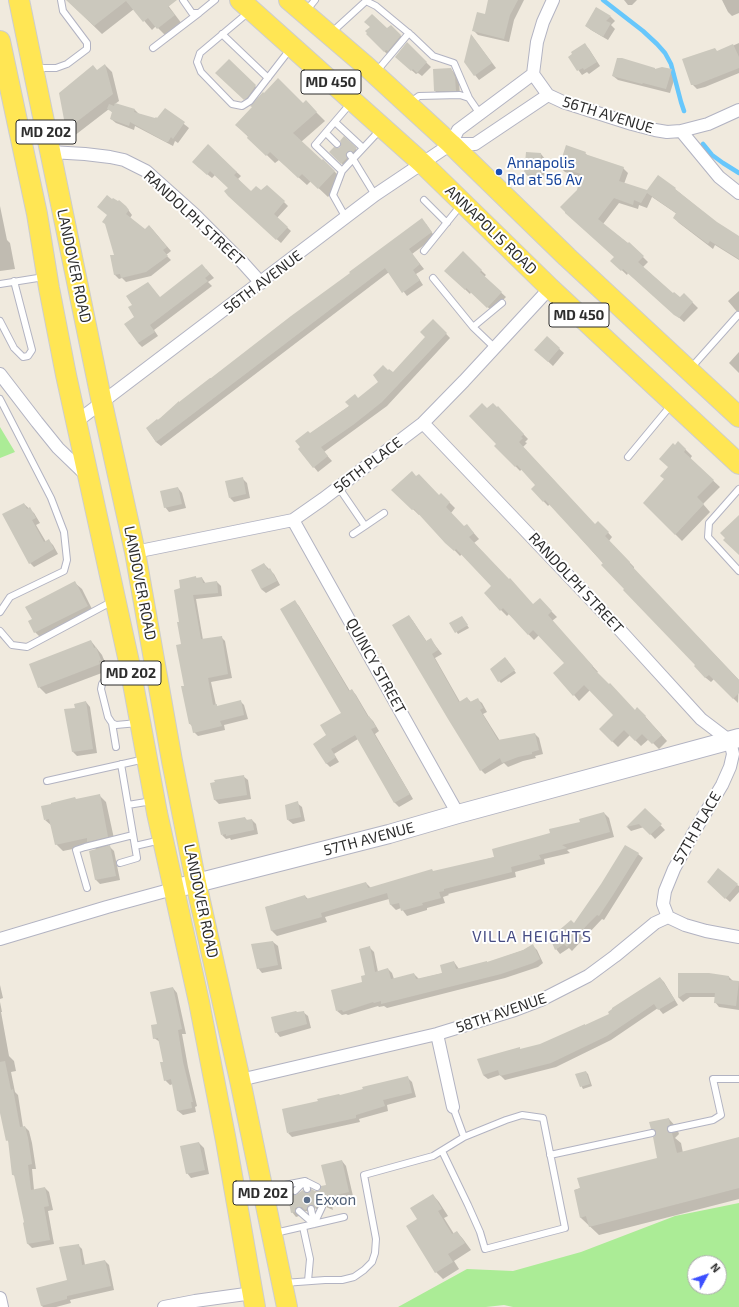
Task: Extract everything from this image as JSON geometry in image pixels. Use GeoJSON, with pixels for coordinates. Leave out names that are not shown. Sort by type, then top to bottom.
{"type":"FeatureCollection","features":[{"type":"Feature","properties":{"kind":"main road","name":"LANDOVER ROAD"},"geometry":{"type":"LineString","coordinates":[[19,0],[134,552],[196,883],[240,1080],[287,1307]]}},
{"type":"Feature","properties":{"kind":"main road","name":"MD 450"},"geometry":{"type":"LineString","coordinates":[[289,0],[309,6],[330,34],[451,144],[556,247],[739,417]]}},
{"type":"Feature","properties":{"kind":"main road","name":"ANNAPOLIS ROAD"},"geometry":{"type":"LineString","coordinates":[[245,5],[422,163],[550,288],[739,464]]}},
{"type":"Feature","properties":{"kind":"main road","name":"LANDOVER ROAD"},"geometry":{"type":"LineString","coordinates":[[0,41],[4,79],[37,214],[47,276],[76,422],[116,599],[131,671],[162,840],[202,1018],[226,1141],[254,1300]]}},
{"type":"Feature","properties":{"kind":"street"},"geometry":{"type":"LineString","coordinates":[[548,95],[475,144],[451,144],[458,130],[533,74],[537,42],[543,22],[553,0]]}},
{"type":"Feature","properties":{"kind":"street","name":"56TH AVENUE"},"geometry":{"type":"LineString","coordinates":[[533,74],[548,95],[563,102],[632,124],[667,132],[681,131],[708,124],[739,110]]}},
{"type":"Feature","properties":{"kind":"street"},"geometry":{"type":"LineString","coordinates":[[681,131],[719,177],[739,193]]}},
{"type":"Feature","properties":{"kind":"street","name":"56TH AVENUE"},"geometry":{"type":"LineString","coordinates":[[76,422],[376,195],[451,144]]}},
{"type":"Feature","properties":{"kind":"street","name":"RANDOLPH STREET"},"geometry":{"type":"LineString","coordinates":[[50,152],[110,157],[124,160],[146,171],[194,214],[261,283]]}},
{"type":"Feature","properties":{"kind":"street","name":"56TH PLACE"},"geometry":{"type":"LineString","coordinates":[[134,552],[293,520],[339,488],[423,423],[550,288]]}},
{"type":"Feature","properties":{"kind":"street"},"geometry":{"type":"LineString","coordinates":[[0,374],[58,448],[88,478]]}},
{"type":"Feature","properties":{"kind":"street","name":"RANDOLPH STREET"},"geometry":{"type":"LineString","coordinates":[[423,423],[619,629],[701,719],[734,740]]}},
{"type":"Feature","properties":{"kind":"street","name":"QUINCY STREET"},"geometry":{"type":"LineString","coordinates":[[293,520],[458,814]]}},
{"type":"Feature","properties":{"kind":"street","name":"57TH AVENUE"},"geometry":{"type":"LineString","coordinates":[[0,939],[173,889],[352,844],[734,740]]}},
{"type":"Feature","properties":{"kind":"street","name":"57TH PLACE"},"geometry":{"type":"LineString","coordinates":[[668,917],[663,904],[665,891],[674,869],[722,785],[730,767],[734,740]]}},
{"type":"Feature","properties":{"kind":"street"},"geometry":{"type":"LineString","coordinates":[[668,917],[685,925],[706,931],[739,937]]}},
{"type":"Feature","properties":{"kind":"street","name":"58TH AVENUE"},"geometry":{"type":"LineString","coordinates":[[240,1080],[438,1034],[515,1010],[548,997],[588,976],[655,923],[668,917]]}},
{"type":"Feature","properties":{"kind":"street"},"geometry":{"type":"LineString","coordinates":[[438,1034],[453,1107]]}},
{"type":"Feature","properties":{"kind":"street"},"geometry":{"type":"LineString","coordinates":[[0,1298],[2,1307]]}},
{"type":"Feature","properties":{"kind":"street"},"geometry":{"type":"LineString","coordinates":[[164,1307],[195,1301],[254,1300]]}},
{"type":"Feature","properties":{"kind":"lane"},"geometry":{"type":"LineString","coordinates":[[33,68],[56,68],[67,64],[87,49],[86,43],[63,12],[61,0]]}},
{"type":"Feature","properties":{"kind":"lane"},"geometry":{"type":"LineString","coordinates":[[183,0],[192,13],[199,12]]}},
{"type":"Feature","properties":{"kind":"lane"},"geometry":{"type":"LineString","coordinates":[[153,48],[215,0]]}},
{"type":"Feature","properties":{"kind":"lane"},"geometry":{"type":"LineString","coordinates":[[330,34],[366,0],[376,6],[432,56],[454,63],[469,98],[480,114]]}},
{"type":"Feature","properties":{"kind":"lane"},"geometry":{"type":"LineString","coordinates":[[245,5],[222,34],[200,53],[197,62],[201,72],[232,104],[242,106],[250,101],[292,47]]}},
{"type":"Feature","properties":{"kind":"lane"},"geometry":{"type":"LineString","coordinates":[[222,34],[268,78]]}},
{"type":"Feature","properties":{"kind":"lane"},"geometry":{"type":"LineString","coordinates":[[374,74],[409,34]]}},
{"type":"Feature","properties":{"kind":"lane"},"geometry":{"type":"LineString","coordinates":[[408,105],[419,96],[460,95],[469,98]]}},
{"type":"Feature","properties":{"kind":"lane"},"geometry":{"type":"LineString","coordinates":[[342,171],[315,145],[352,101]]}},
{"type":"Feature","properties":{"kind":"lane"},"geometry":{"type":"LineString","coordinates":[[335,122],[363,148]]}},
{"type":"Feature","properties":{"kind":"lane"},"geometry":{"type":"LineString","coordinates":[[346,218],[333,195],[342,171],[352,157],[363,148],[382,127]]}},
{"type":"Feature","properties":{"kind":"lane"},"geometry":{"type":"LineString","coordinates":[[326,133],[337,144]]}},
{"type":"Feature","properties":{"kind":"lane"},"geometry":{"type":"LineString","coordinates":[[352,157],[376,195]]}},
{"type":"Feature","properties":{"kind":"lane"},"geometry":{"type":"LineString","coordinates":[[424,200],[446,223]]}},
{"type":"Feature","properties":{"kind":"lane"},"geometry":{"type":"LineString","coordinates":[[424,251],[463,203]]}},
{"type":"Feature","properties":{"kind":"lane"},"geometry":{"type":"LineString","coordinates":[[0,284],[47,276]]}},
{"type":"Feature","properties":{"kind":"lane"},"geometry":{"type":"LineString","coordinates":[[433,278],[474,327],[494,348]]}},
{"type":"Feature","properties":{"kind":"lane"},"geometry":{"type":"LineString","coordinates":[[0,320],[14,348],[23,357],[28,356],[32,350],[14,281]]}},
{"type":"Feature","properties":{"kind":"lane"},"geometry":{"type":"LineString","coordinates":[[474,327],[502,303]]}},
{"type":"Feature","properties":{"kind":"lane"},"geometry":{"type":"LineString","coordinates":[[689,371],[738,315]]}},
{"type":"Feature","properties":{"kind":"lane"},"geometry":{"type":"LineString","coordinates":[[0,399],[52,498],[64,532],[68,560],[64,571],[10,597],[0,612]]}},
{"type":"Feature","properties":{"kind":"lane"},"geometry":{"type":"LineString","coordinates":[[628,457],[673,402]]}},
{"type":"Feature","properties":{"kind":"lane"},"geometry":{"type":"LineString","coordinates":[[339,488],[365,526]]}},
{"type":"Feature","properties":{"kind":"lane"},"geometry":{"type":"LineString","coordinates":[[739,489],[709,523],[708,537],[739,571]]}},
{"type":"Feature","properties":{"kind":"lane"},"geometry":{"type":"LineString","coordinates":[[353,534],[384,513]]}},
{"type":"Feature","properties":{"kind":"lane"},"geometry":{"type":"LineString","coordinates":[[0,631],[12,645],[27,647],[116,599]]}},
{"type":"Feature","properties":{"kind":"lane"},"geometry":{"type":"LineString","coordinates":[[116,747],[112,723],[108,717],[101,689],[106,678],[131,671]]}},
{"type":"Feature","properties":{"kind":"lane"},"geometry":{"type":"LineString","coordinates":[[112,723],[116,725],[140,722]]}},
{"type":"Feature","properties":{"kind":"lane"},"geometry":{"type":"LineString","coordinates":[[47,781],[146,759]]}},
{"type":"Feature","properties":{"kind":"lane"},"geometry":{"type":"LineString","coordinates":[[120,863],[137,858],[121,764]]}},
{"type":"Feature","properties":{"kind":"lane"},"geometry":{"type":"LineString","coordinates":[[128,805],[154,800]]}},
{"type":"Feature","properties":{"kind":"lane"},"geometry":{"type":"LineString","coordinates":[[87,888],[76,850],[133,835]]}},
{"type":"Feature","properties":{"kind":"lane"},"geometry":{"type":"LineString","coordinates":[[135,846],[162,840]]}},
{"type":"Feature","properties":{"kind":"lane"},"geometry":{"type":"LineString","coordinates":[[671,1129],[713,1120],[721,1114],[712,1078],[739,1079]]}},
{"type":"Feature","properties":{"kind":"lane"},"geometry":{"type":"LineString","coordinates":[[453,1107],[464,1137]]}},
{"type":"Feature","properties":{"kind":"lane"},"geometry":{"type":"LineString","coordinates":[[282,1283],[342,1280],[354,1277],[372,1262],[375,1254],[376,1240],[364,1175],[433,1156],[464,1137],[522,1115],[543,1118],[564,1228],[485,1249],[480,1232],[442,1151]]}},
{"type":"Feature","properties":{"kind":"lane"},"geometry":{"type":"LineString","coordinates":[[550,1155],[652,1133]]}},
{"type":"Feature","properties":{"kind":"lane"},"geometry":{"type":"LineString","coordinates":[[305,1181],[307,1189]]}},
{"type":"Feature","properties":{"kind":"lane"},"geometry":{"type":"LineString","coordinates":[[295,1191],[305,1181]]}},
{"type":"Feature","properties":{"kind":"lane"},"geometry":{"type":"LineString","coordinates":[[263,1190],[305,1181],[317,1187]]}},
{"type":"Feature","properties":{"kind":"lane"},"geometry":{"type":"LineString","coordinates":[[314,1224],[322,1207]]}},
{"type":"Feature","properties":{"kind":"lane"},"geometry":{"type":"LineString","coordinates":[[311,1209],[314,1224]]}},
{"type":"Feature","properties":{"kind":"lane"},"geometry":{"type":"LineString","coordinates":[[299,1211],[314,1224]]}},
{"type":"Feature","properties":{"kind":"lane"},"geometry":{"type":"LineString","coordinates":[[272,1234],[344,1217]]}},
{"type":"Feature","properties":{"kind":"lane"},"geometry":{"type":"LineString","coordinates":[[303,1227],[310,1260],[308,1281]]}},
{"type":"Feature","properties":{"kind":"green space"},"geometry":{"type":"Polygon","coordinates":[[[0,427],[15,452],[0,458],[0,427]]]}},
{"type":"Feature","properties":{"kind":"green space"},"geometry":{"type":"Polygon","coordinates":[[[739,1203],[739,1307],[513,1307],[504,1305],[486,1307],[398,1307],[467,1269],[513,1271],[581,1252],[675,1216],[739,1203]]]}},
{"type":"Feature","properties":{"kind":"building"},"geometry":{"type":"Polygon","coordinates":[[[66,0],[177,0],[168,7],[175,15],[157,29],[148,18],[143,22],[126,1],[94,26],[66,0]]]}},
{"type":"Feature","properties":{"kind":"building"},"geometry":{"type":"Polygon","coordinates":[[[488,0],[518,0],[510,15],[504,39],[472,31],[477,12],[485,14],[488,0]]]}},
{"type":"Feature","properties":{"kind":"building"},"geometry":{"type":"Polygon","coordinates":[[[596,7],[611,16],[606,21],[611,23],[603,37],[585,26],[596,7]]]}},
{"type":"Feature","properties":{"kind":"building"},"geometry":{"type":"Polygon","coordinates":[[[372,14],[387,28],[391,25],[401,35],[388,51],[386,50],[384,52],[366,34],[367,33],[365,31],[370,27],[364,22],[372,14]]]}},
{"type":"Feature","properties":{"kind":"building"},"geometry":{"type":"Polygon","coordinates":[[[471,34],[492,63],[474,76],[464,62],[471,34]]]}},
{"type":"Feature","properties":{"kind":"building"},"geometry":{"type":"Polygon","coordinates":[[[407,42],[427,62],[417,73],[413,69],[411,71],[395,57],[407,42]]]}},
{"type":"Feature","properties":{"kind":"building"},"geometry":{"type":"Polygon","coordinates":[[[585,43],[597,62],[584,70],[583,68],[577,71],[568,57],[572,54],[571,52],[585,43]]]}},
{"type":"Feature","properties":{"kind":"building"},"geometry":{"type":"Polygon","coordinates":[[[733,44],[739,57],[739,68],[696,85],[691,85],[682,59],[715,48],[717,51],[733,44]]]}},
{"type":"Feature","properties":{"kind":"building"},"geometry":{"type":"Polygon","coordinates":[[[617,58],[622,58],[655,69],[662,67],[672,69],[666,89],[612,76],[617,58]]]}},
{"type":"Feature","properties":{"kind":"building"},"geometry":{"type":"Polygon","coordinates":[[[229,59],[256,85],[244,100],[215,73],[229,59]]]}},
{"type":"Feature","properties":{"kind":"building"},"geometry":{"type":"Polygon","coordinates":[[[105,64],[113,94],[66,130],[59,93],[93,65],[97,70],[105,64]]]}},
{"type":"Feature","properties":{"kind":"building"},"geometry":{"type":"Polygon","coordinates":[[[451,68],[455,77],[456,91],[434,91],[433,69],[451,68]]]}},
{"type":"Feature","properties":{"kind":"building"},"geometry":{"type":"Polygon","coordinates":[[[278,78],[303,103],[306,100],[317,112],[293,133],[335,171],[318,189],[302,174],[298,178],[270,152],[266,156],[247,138],[248,136],[235,125],[252,107],[250,106],[278,78]]]}},
{"type":"Feature","properties":{"kind":"building"},"geometry":{"type":"Polygon","coordinates":[[[115,103],[135,109],[134,112],[155,118],[157,118],[165,108],[185,122],[173,139],[171,137],[168,142],[166,142],[130,122],[129,126],[110,119],[112,112],[107,109],[109,104],[114,106],[115,103]]]}},
{"type":"Feature","properties":{"kind":"building"},"geometry":{"type":"Polygon","coordinates":[[[344,136],[357,148],[353,152],[347,152],[347,158],[341,164],[329,152],[334,147],[340,147],[340,141],[344,136]]]}},
{"type":"Feature","properties":{"kind":"building"},"geometry":{"type":"Polygon","coordinates":[[[208,144],[237,172],[234,175],[251,191],[256,186],[261,190],[267,185],[285,201],[274,214],[288,227],[276,240],[228,196],[224,191],[228,188],[210,171],[207,175],[192,162],[208,144]]]}},
{"type":"Feature","properties":{"kind":"building"},"geometry":{"type":"Polygon","coordinates":[[[566,145],[586,152],[585,154],[624,167],[619,181],[647,190],[658,175],[717,222],[739,236],[739,259],[710,241],[708,244],[673,218],[676,213],[647,193],[641,203],[634,200],[633,205],[614,198],[598,219],[628,243],[629,242],[644,256],[638,262],[673,293],[674,292],[680,297],[684,293],[693,302],[679,318],[674,315],[623,269],[621,271],[610,261],[614,257],[560,207],[577,190],[581,174],[559,167],[566,145]]]}},
{"type":"Feature","properties":{"kind":"building"},"geometry":{"type":"Polygon","coordinates":[[[526,152],[541,153],[540,175],[524,174],[526,152]]]}},
{"type":"Feature","properties":{"kind":"building"},"geometry":{"type":"Polygon","coordinates":[[[107,195],[112,199],[119,200],[126,206],[129,210],[126,214],[145,229],[149,225],[167,247],[163,250],[168,256],[146,272],[121,278],[120,274],[114,275],[110,255],[114,255],[105,224],[102,222],[107,215],[97,207],[107,195]]]}},
{"type":"Feature","properties":{"kind":"building"},"geometry":{"type":"Polygon","coordinates":[[[422,218],[432,232],[409,249],[420,264],[413,270],[420,280],[402,293],[385,268],[156,442],[146,428],[157,419],[158,420],[179,401],[422,218]]]}},
{"type":"Feature","properties":{"kind":"building"},"geometry":{"type":"Polygon","coordinates":[[[463,251],[482,270],[480,272],[502,292],[487,308],[466,288],[465,290],[444,271],[463,251]]]}},
{"type":"Feature","properties":{"kind":"building"},"geometry":{"type":"Polygon","coordinates":[[[202,264],[210,274],[205,278],[208,281],[150,325],[155,332],[138,343],[124,324],[134,317],[128,307],[132,305],[126,296],[148,282],[160,297],[202,264]]]}},
{"type":"Feature","properties":{"kind":"building"},"geometry":{"type":"Polygon","coordinates":[[[433,319],[447,333],[382,402],[353,425],[321,447],[328,456],[313,468],[298,449],[300,447],[295,441],[308,431],[310,433],[349,406],[345,402],[355,394],[358,398],[378,382],[373,375],[383,365],[388,370],[389,369],[393,372],[425,337],[420,332],[433,319]]]}},
{"type":"Feature","properties":{"kind":"building"},"geometry":{"type":"Polygon","coordinates":[[[547,336],[560,348],[548,362],[534,350],[547,336]]]}},
{"type":"Feature","properties":{"kind":"building"},"geometry":{"type":"Polygon","coordinates":[[[482,403],[487,408],[493,403],[497,407],[498,406],[524,434],[521,437],[523,438],[519,442],[595,524],[598,521],[609,532],[605,536],[739,680],[739,693],[733,699],[709,675],[705,678],[694,666],[695,665],[623,590],[624,589],[601,565],[603,563],[545,500],[543,502],[531,489],[535,485],[517,465],[515,467],[494,446],[496,444],[469,416],[482,403]]]}},
{"type":"Feature","properties":{"kind":"building"},"geometry":{"type":"Polygon","coordinates":[[[678,441],[686,449],[684,452],[714,480],[697,497],[704,504],[675,535],[643,503],[664,479],[660,476],[668,467],[659,459],[673,443],[675,445],[678,441]]]}},
{"type":"Feature","properties":{"kind":"building"},"geometry":{"type":"Polygon","coordinates":[[[412,471],[416,476],[419,474],[439,495],[441,493],[450,502],[446,507],[464,526],[467,524],[474,533],[469,537],[509,579],[510,578],[533,604],[540,598],[552,611],[548,615],[593,666],[592,667],[609,684],[610,683],[635,710],[637,707],[662,735],[652,744],[642,734],[635,741],[624,730],[612,742],[599,729],[613,715],[584,685],[573,696],[553,673],[564,663],[533,630],[528,635],[503,608],[500,611],[484,593],[491,586],[456,549],[454,551],[445,543],[414,509],[412,510],[391,490],[412,471]]]}},
{"type":"Feature","properties":{"kind":"building"},"geometry":{"type":"Polygon","coordinates":[[[243,477],[246,494],[229,498],[225,481],[243,477]]]}},
{"type":"Feature","properties":{"kind":"building"},"geometry":{"type":"Polygon","coordinates":[[[178,487],[182,504],[164,508],[160,491],[178,487]]]}},
{"type":"Feature","properties":{"kind":"building"},"geometry":{"type":"Polygon","coordinates":[[[24,503],[27,509],[30,507],[36,518],[32,520],[44,542],[49,539],[54,549],[29,564],[2,514],[24,503]]]}},
{"type":"Feature","properties":{"kind":"building"},"geometry":{"type":"Polygon","coordinates":[[[739,515],[739,555],[723,540],[725,538],[720,533],[739,515]]]}},
{"type":"Feature","properties":{"kind":"building"},"geometry":{"type":"Polygon","coordinates":[[[264,563],[268,570],[270,568],[277,581],[261,589],[251,570],[264,563]]]}},
{"type":"Feature","properties":{"kind":"building"},"geometry":{"type":"Polygon","coordinates":[[[196,576],[196,578],[202,577],[203,583],[217,581],[218,593],[193,595],[201,639],[222,636],[228,674],[208,678],[213,705],[217,704],[217,706],[241,700],[244,715],[220,721],[222,726],[193,733],[191,724],[189,724],[181,686],[184,686],[176,645],[181,644],[174,590],[180,588],[179,580],[196,576]]]}},
{"type":"Feature","properties":{"kind":"building"},"geometry":{"type":"Polygon","coordinates":[[[75,581],[88,606],[34,633],[28,621],[32,619],[25,607],[75,581]]]}},
{"type":"Feature","properties":{"kind":"building"},"geometry":{"type":"Polygon","coordinates":[[[295,600],[349,691],[352,689],[368,717],[369,716],[376,727],[371,729],[410,794],[394,803],[355,735],[331,749],[336,757],[326,764],[313,744],[326,735],[320,725],[341,713],[280,609],[295,600]]]}},
{"type":"Feature","properties":{"kind":"building"},"geometry":{"type":"Polygon","coordinates":[[[409,615],[426,641],[431,638],[438,650],[432,654],[459,702],[467,697],[470,702],[478,698],[483,708],[480,710],[498,740],[535,733],[539,750],[532,752],[532,754],[502,763],[500,758],[480,771],[392,625],[409,615]]]}},
{"type":"Feature","properties":{"kind":"building"},"geometry":{"type":"Polygon","coordinates":[[[462,616],[468,625],[455,633],[449,623],[462,616]]]}},
{"type":"Feature","properties":{"kind":"building"},"geometry":{"type":"Polygon","coordinates":[[[91,640],[94,648],[96,647],[101,660],[99,661],[100,664],[38,688],[29,664],[91,640]]]}},
{"type":"Feature","properties":{"kind":"building"},"geometry":{"type":"Polygon","coordinates":[[[505,657],[515,670],[498,682],[490,669],[505,657]]]}},
{"type":"Feature","properties":{"kind":"building"},"geometry":{"type":"Polygon","coordinates":[[[86,701],[93,749],[72,752],[64,709],[75,708],[74,704],[86,701]]]}},
{"type":"Feature","properties":{"kind":"building"},"geometry":{"type":"Polygon","coordinates":[[[244,775],[247,795],[214,800],[210,783],[215,782],[214,780],[244,775]]]}},
{"type":"Feature","properties":{"kind":"building"},"geometry":{"type":"Polygon","coordinates":[[[100,794],[108,837],[87,842],[87,838],[55,845],[49,819],[44,820],[41,806],[75,797],[76,799],[100,794]]]}},
{"type":"Feature","properties":{"kind":"building"},"geometry":{"type":"Polygon","coordinates":[[[298,801],[301,817],[287,820],[285,805],[298,801]]]}},
{"type":"Feature","properties":{"kind":"building"},"geometry":{"type":"Polygon","coordinates":[[[645,808],[662,824],[650,835],[639,824],[626,827],[645,808]]]}},
{"type":"Feature","properties":{"kind":"building"},"geometry":{"type":"Polygon","coordinates":[[[604,812],[610,832],[562,845],[567,848],[539,855],[541,859],[511,867],[512,872],[444,889],[444,891],[439,892],[441,898],[422,903],[423,905],[401,911],[399,903],[390,905],[387,893],[321,913],[322,917],[271,931],[265,907],[305,895],[306,899],[366,882],[368,888],[432,869],[433,871],[494,857],[492,849],[550,833],[549,829],[580,822],[579,819],[604,812]]]}},
{"type":"Feature","properties":{"kind":"building"},"geometry":{"type":"Polygon","coordinates":[[[245,817],[246,820],[252,819],[254,830],[226,836],[226,834],[221,835],[218,822],[245,817]]]}},
{"type":"Feature","properties":{"kind":"building"},"geometry":{"type":"Polygon","coordinates":[[[110,845],[116,876],[95,880],[89,851],[110,845]]]}},
{"type":"Feature","properties":{"kind":"building"},"geometry":{"type":"Polygon","coordinates":[[[625,845],[639,853],[599,916],[597,915],[567,947],[564,944],[555,950],[550,938],[571,920],[574,923],[601,884],[625,845]]]}},
{"type":"Feature","properties":{"kind":"building"},"geometry":{"type":"Polygon","coordinates":[[[718,868],[738,884],[725,899],[707,882],[718,868]]]}},
{"type":"Feature","properties":{"kind":"building"},"geometry":{"type":"Polygon","coordinates":[[[273,941],[278,965],[257,969],[251,944],[273,941]]]}},
{"type":"Feature","properties":{"kind":"building"},"geometry":{"type":"Polygon","coordinates":[[[533,944],[540,959],[533,963],[501,974],[381,1004],[381,1001],[373,1002],[343,1012],[342,1010],[336,1011],[331,990],[362,982],[361,976],[365,975],[359,949],[370,946],[375,972],[388,968],[391,979],[414,973],[416,979],[442,973],[440,965],[454,961],[456,969],[487,962],[523,950],[533,944]]]}},
{"type":"Feature","properties":{"kind":"building"},"geometry":{"type":"Polygon","coordinates":[[[678,973],[709,973],[729,976],[729,980],[739,981],[736,1006],[714,1003],[715,993],[686,993],[678,998],[678,973]]]}},
{"type":"Feature","properties":{"kind":"building"},"geometry":{"type":"Polygon","coordinates":[[[660,977],[675,1000],[658,1010],[654,1004],[607,1036],[551,1063],[500,1076],[498,1070],[483,1075],[477,1059],[520,1047],[520,1049],[540,1044],[585,1025],[609,1014],[608,1012],[612,1008],[660,977]]]}},
{"type":"Feature","properties":{"kind":"building"},"geometry":{"type":"Polygon","coordinates":[[[173,987],[182,1029],[178,1030],[183,1062],[193,1102],[191,1102],[192,1108],[177,1111],[171,1079],[164,1081],[160,1062],[163,1062],[158,1038],[153,1039],[151,1025],[157,1024],[150,992],[173,987]]]}},
{"type":"Feature","properties":{"kind":"building"},"geometry":{"type":"Polygon","coordinates":[[[296,1011],[304,1011],[307,1024],[275,1033],[271,1017],[296,1011]]]}},
{"type":"Feature","properties":{"kind":"building"},"geometry":{"type":"Polygon","coordinates":[[[5,1061],[11,1090],[13,1089],[20,1127],[25,1126],[28,1138],[32,1164],[28,1165],[31,1190],[45,1187],[49,1206],[44,1207],[50,1240],[27,1244],[14,1175],[12,1175],[8,1140],[6,1141],[0,1113],[0,1062],[5,1061]]]}},
{"type":"Feature","properties":{"kind":"building"},"geometry":{"type":"Polygon","coordinates":[[[586,1071],[590,1084],[580,1087],[575,1074],[586,1071]]]}},
{"type":"Feature","properties":{"kind":"building"},"geometry":{"type":"Polygon","coordinates":[[[408,1076],[412,1093],[383,1100],[385,1106],[356,1115],[356,1118],[287,1133],[282,1109],[318,1101],[317,1099],[340,1095],[363,1089],[362,1087],[408,1076]]]}},
{"type":"Feature","properties":{"kind":"building"},"geometry":{"type":"Polygon","coordinates":[[[669,1118],[670,1125],[667,1127],[667,1130],[669,1133],[672,1133],[677,1153],[739,1137],[739,1188],[589,1227],[586,1216],[580,1218],[574,1190],[580,1188],[577,1178],[657,1158],[653,1137],[655,1136],[656,1132],[655,1130],[651,1129],[649,1122],[669,1118]]]}},
{"type":"Feature","properties":{"kind":"building"},"geometry":{"type":"Polygon","coordinates":[[[199,1142],[205,1170],[186,1174],[180,1146],[199,1142]]]}},
{"type":"Feature","properties":{"kind":"building"},"geometry":{"type":"Polygon","coordinates":[[[342,1160],[349,1192],[327,1197],[329,1206],[321,1203],[315,1208],[311,1205],[305,1210],[302,1207],[298,1207],[295,1208],[295,1212],[291,1213],[287,1192],[291,1192],[292,1194],[296,1195],[303,1190],[306,1193],[310,1192],[311,1189],[319,1191],[321,1186],[326,1185],[321,1165],[342,1160]]]}},
{"type":"Feature","properties":{"kind":"building"},"geometry":{"type":"Polygon","coordinates":[[[433,1194],[442,1209],[438,1211],[452,1234],[457,1231],[465,1243],[448,1254],[453,1262],[435,1273],[406,1226],[417,1219],[410,1208],[433,1194]]]}},
{"type":"Feature","properties":{"kind":"building"},"geometry":{"type":"Polygon","coordinates":[[[79,1244],[82,1265],[105,1260],[111,1286],[67,1296],[67,1299],[41,1306],[36,1288],[67,1280],[59,1247],[79,1244]]]}},
{"type":"Feature","properties":{"kind":"waterway"},"geometry":{"type":"LineString","coordinates":[[603,0],[643,31],[665,53],[671,64],[684,111]]}},
{"type":"Feature","properties":{"kind":"waterway"},"geometry":{"type":"LineString","coordinates":[[703,144],[712,155],[739,173]]}},
{"type":"Feature","properties":{"kind":"place","name":"Annapolis Rd at 56 Av"},"geometry":{"type":"Point","coordinates":[499,172]}},
{"type":"Feature","properties":{"kind":"place","name":"Exxon"},"geometry":{"type":"Point","coordinates":[307,1200]}},
{"type":"Feature","properties":{"kind":"district","name":"VILLA HEIGHTS"},"geometry":{"type":"Point","coordinates":[532,937]}}]}
